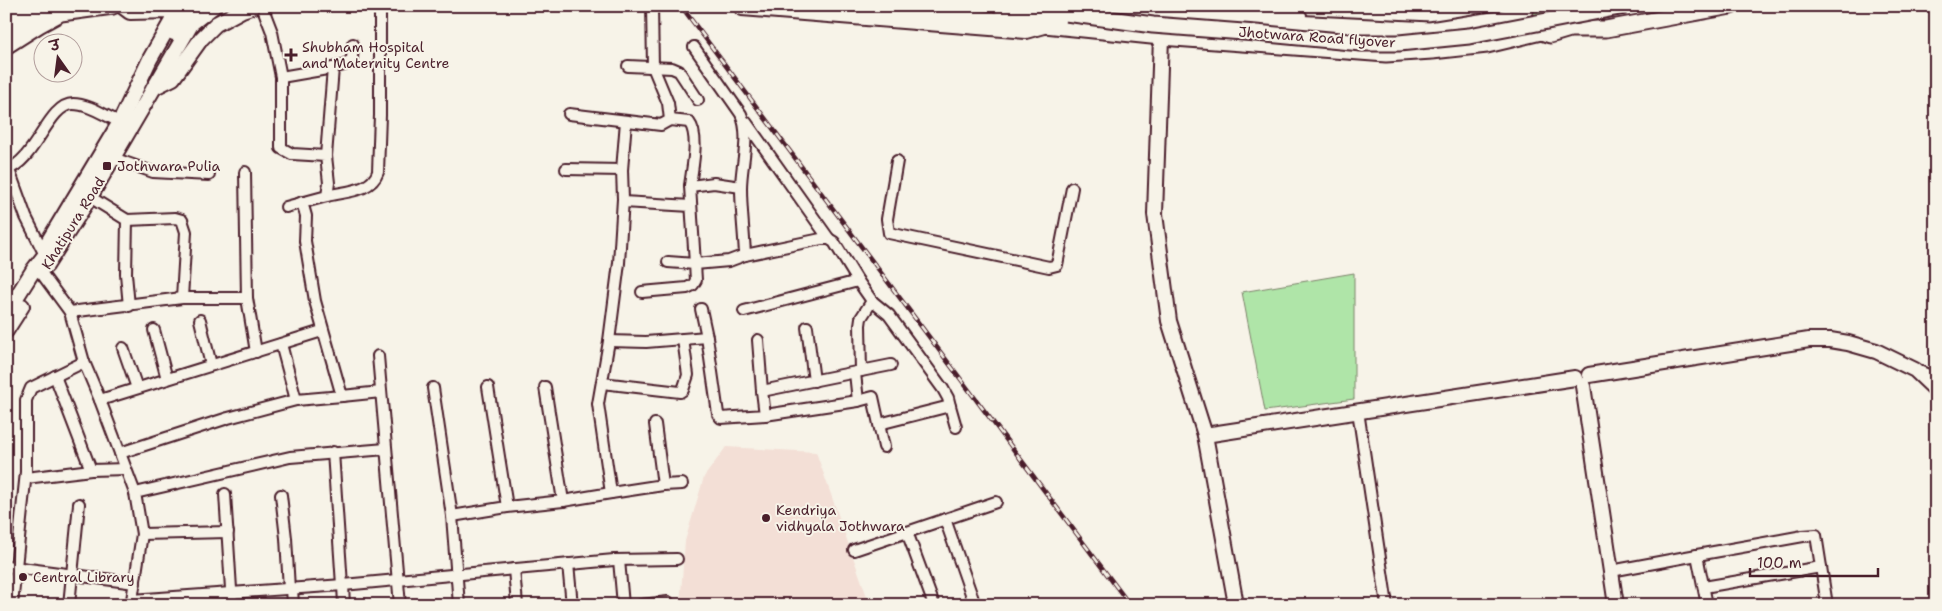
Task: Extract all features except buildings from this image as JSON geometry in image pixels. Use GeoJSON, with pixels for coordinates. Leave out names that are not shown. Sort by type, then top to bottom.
{"type":"FeatureCollection","features":[{"type":"Feature","properties":{"kind":"main road"},"geometry":{"type":"LineString","coordinates":[[6,33],[42,12],[73,11],[113,6]]}},
{"type":"Feature","properties":{"kind":"main road"},"geometry":{"type":"LineString","coordinates":[[862,6],[1161,37],[1386,54],[1488,45],[1540,32],[1550,34],[1570,29],[1606,29],[1731,6]]}},
{"type":"Feature","properties":{"kind":"main road","name":"Jhotwara Road flyover"},"geometry":{"type":"LineString","coordinates":[[1000,6],[1153,25],[1361,43],[1398,43],[1469,36],[1625,6]]}},
{"type":"Feature","properties":{"kind":"main road"},"geometry":{"type":"LineString","coordinates":[[1570,29],[1580,18],[1581,6]]}},
{"type":"Feature","properties":{"kind":"main road","name":"Jhotwara Road flyover"},"geometry":{"type":"LineString","coordinates":[[1066,13],[1094,8],[1174,17],[1430,30],[1499,19],[1524,8]]}},
{"type":"Feature","properties":{"kind":"main road"},"geometry":{"type":"LineString","coordinates":[[1524,8],[1532,26],[1540,32]]}},
{"type":"Feature","properties":{"kind":"main road"},"geometry":{"type":"LineString","coordinates":[[6,46],[42,12]]}},
{"type":"Feature","properties":{"kind":"street"},"geometry":{"type":"LineString","coordinates":[[50,250],[48,242],[120,122],[150,59],[174,17],[171,10],[130,12],[122,6]]}},
{"type":"Feature","properties":{"kind":"street"},"geometry":{"type":"LineString","coordinates":[[6,314],[38,271],[125,125],[173,35],[191,6]]}},
{"type":"Feature","properties":{"kind":"street","name":"Khatipura Road"},"geometry":{"type":"LineString","coordinates":[[6,331],[38,271],[90,197],[192,23],[214,6]]}},
{"type":"Feature","properties":{"kind":"street"},"geometry":{"type":"LineString","coordinates":[[157,82],[173,78],[201,39],[216,24],[225,18],[254,6]]}},
{"type":"Feature","properties":{"kind":"street"},"geometry":{"type":"LineString","coordinates":[[262,6],[272,32],[282,78],[281,148],[292,154],[326,156]]}},
{"type":"Feature","properties":{"kind":"street"},"geometry":{"type":"LineString","coordinates":[[286,207],[368,186],[375,181],[378,172],[381,105],[380,6]]}},
{"type":"Feature","properties":{"kind":"street"},"geometry":{"type":"LineString","coordinates":[[652,6],[653,67],[668,103],[670,120]]}},
{"type":"Feature","properties":{"kind":"street"},"geometry":{"type":"LineString","coordinates":[[742,6],[742,8],[1026,31],[1047,25]]}},
{"type":"Feature","properties":{"kind":"street"},"geometry":{"type":"LineString","coordinates":[[1158,6],[1352,20],[1366,26]]}},
{"type":"Feature","properties":{"kind":"street"},"geometry":{"type":"LineString","coordinates":[[6,23],[42,12]]}},
{"type":"Feature","properties":{"kind":"street"},"geometry":{"type":"LineString","coordinates":[[1161,37],[1155,214],[1169,321],[1205,435],[1235,598],[1234,605]]}},
{"type":"Feature","properties":{"kind":"street"},"geometry":{"type":"LineString","coordinates":[[282,78],[347,64],[352,60],[353,44]]}},
{"type":"Feature","properties":{"kind":"street"},"geometry":{"type":"LineString","coordinates":[[694,47],[829,239],[834,242],[872,301],[889,315],[943,389],[948,398],[956,427]]}},
{"type":"Feature","properties":{"kind":"street"},"geometry":{"type":"LineString","coordinates":[[628,66],[672,68],[679,71],[698,100]]}},
{"type":"Feature","properties":{"kind":"street"},"geometry":{"type":"LineString","coordinates":[[327,196],[329,183],[326,156],[333,68]]}},
{"type":"Feature","properties":{"kind":"street"},"geometry":{"type":"LineString","coordinates":[[50,250],[26,217],[8,170],[27,157],[60,108],[74,104],[86,107],[120,122]]}},
{"type":"Feature","properties":{"kind":"street"},"geometry":{"type":"LineString","coordinates":[[569,114],[661,125],[670,120],[689,122],[693,128],[695,136],[690,186],[696,280],[693,285],[687,288],[642,292]]}},
{"type":"Feature","properties":{"kind":"street"},"geometry":{"type":"LineString","coordinates":[[744,120],[745,133],[741,187],[745,254]]}},
{"type":"Feature","properties":{"kind":"street"},"geometry":{"type":"LineString","coordinates":[[611,493],[598,404],[609,341],[619,263],[623,202],[622,170],[626,121]]}},
{"type":"Feature","properties":{"kind":"street"},"geometry":{"type":"LineString","coordinates":[[112,158],[153,172],[209,175]]}},
{"type":"Feature","properties":{"kind":"street"},"geometry":{"type":"LineString","coordinates":[[897,160],[887,219],[889,233],[1049,268],[1057,265],[1072,188]]}},
{"type":"Feature","properties":{"kind":"street"},"geometry":{"type":"LineString","coordinates":[[566,169],[622,170]]}},
{"type":"Feature","properties":{"kind":"street"},"geometry":{"type":"LineString","coordinates":[[244,172],[247,298],[256,352]]}},
{"type":"Feature","properties":{"kind":"street"},"geometry":{"type":"LineString","coordinates":[[690,186],[714,183],[741,187]]}},
{"type":"Feature","properties":{"kind":"street"},"geometry":{"type":"LineString","coordinates":[[90,197],[127,220],[175,218],[182,220],[186,232],[182,298]]}},
{"type":"Feature","properties":{"kind":"street"},"geometry":{"type":"LineString","coordinates":[[302,202],[306,216],[307,254],[315,301],[342,396]]}},
{"type":"Feature","properties":{"kind":"street"},"geometry":{"type":"LineString","coordinates":[[623,202],[691,206]]}},
{"type":"Feature","properties":{"kind":"street"},"geometry":{"type":"LineString","coordinates":[[127,220],[126,274],[129,306]]}},
{"type":"Feature","properties":{"kind":"street"},"geometry":{"type":"LineString","coordinates":[[668,262],[695,264],[729,261],[745,254],[820,239],[829,239]]}},
{"type":"Feature","properties":{"kind":"street"},"geometry":{"type":"LineString","coordinates":[[38,271],[70,312],[84,362],[135,493],[142,534],[131,602],[177,601],[231,593],[342,585],[568,564],[676,558]]}},
{"type":"Feature","properties":{"kind":"street"},"geometry":{"type":"LineString","coordinates":[[744,311],[858,281]]}},
{"type":"Feature","properties":{"kind":"street"},"geometry":{"type":"LineString","coordinates":[[70,312],[182,298],[247,298]]}},
{"type":"Feature","properties":{"kind":"street"},"geometry":{"type":"LineString","coordinates":[[858,401],[860,325],[861,318],[870,307],[872,301]]}},
{"type":"Feature","properties":{"kind":"street"},"geometry":{"type":"LineString","coordinates":[[701,309],[718,414],[721,418],[765,415],[858,401],[872,397],[884,446]]}},
{"type":"Feature","properties":{"kind":"street"},"geometry":{"type":"LineString","coordinates":[[200,320],[211,366]]}},
{"type":"Feature","properties":{"kind":"street"},"geometry":{"type":"LineString","coordinates":[[806,327],[814,381]]}},
{"type":"Feature","properties":{"kind":"street"},"geometry":{"type":"LineString","coordinates":[[154,330],[167,379]]}},
{"type":"Feature","properties":{"kind":"street"},"geometry":{"type":"LineString","coordinates":[[100,400],[322,331]]}},
{"type":"Feature","properties":{"kind":"street"},"geometry":{"type":"LineString","coordinates":[[609,341],[646,342],[707,337]]}},
{"type":"Feature","properties":{"kind":"street"},"geometry":{"type":"LineString","coordinates":[[602,383],[680,392],[684,390],[688,375],[683,339]]}},
{"type":"Feature","properties":{"kind":"street"},"geometry":{"type":"LineString","coordinates":[[758,340],[765,415]]}},
{"type":"Feature","properties":{"kind":"street"},"geometry":{"type":"LineString","coordinates":[[1205,435],[1358,411],[1582,380],[1816,340],[1848,343],[1876,350],[1915,370],[1936,378]]}},
{"type":"Feature","properties":{"kind":"street"},"geometry":{"type":"LineString","coordinates":[[281,344],[296,400]]}},
{"type":"Feature","properties":{"kind":"street"},"geometry":{"type":"LineString","coordinates":[[123,348],[137,388]]}},
{"type":"Feature","properties":{"kind":"street"},"geometry":{"type":"LineString","coordinates":[[378,356],[400,605]]}},
{"type":"Feature","properties":{"kind":"street"},"geometry":{"type":"LineString","coordinates":[[12,605],[11,567],[26,478],[27,395],[31,388],[84,362]]}},
{"type":"Feature","properties":{"kind":"street"},"geometry":{"type":"LineString","coordinates":[[762,391],[891,365]]}},
{"type":"Feature","properties":{"kind":"street"},"geometry":{"type":"LineString","coordinates":[[1915,370],[1936,390]]}},
{"type":"Feature","properties":{"kind":"street"},"geometry":{"type":"LineString","coordinates":[[55,376],[91,470]]}},
{"type":"Feature","properties":{"kind":"street"},"geometry":{"type":"LineString","coordinates":[[1582,380],[1616,605]]}},
{"type":"Feature","properties":{"kind":"street"},"geometry":{"type":"LineString","coordinates":[[488,387],[507,507]]}},
{"type":"Feature","properties":{"kind":"street"},"geometry":{"type":"LineString","coordinates":[[544,387],[563,501]]}},
{"type":"Feature","properties":{"kind":"street"},"geometry":{"type":"LineString","coordinates":[[433,388],[452,516],[459,605]]}},
{"type":"Feature","properties":{"kind":"street"},"geometry":{"type":"LineString","coordinates":[[120,453],[228,418],[296,400],[381,392]]}},
{"type":"Feature","properties":{"kind":"street"},"geometry":{"type":"LineString","coordinates":[[879,424],[950,406]]}},
{"type":"Feature","properties":{"kind":"street"},"geometry":{"type":"LineString","coordinates":[[1358,411],[1387,605]]}},
{"type":"Feature","properties":{"kind":"street"},"geometry":{"type":"LineString","coordinates":[[655,424],[663,485]]}},
{"type":"Feature","properties":{"kind":"street"},"geometry":{"type":"LineString","coordinates":[[135,493],[290,457],[386,449]]}},
{"type":"Feature","properties":{"kind":"street"},"geometry":{"type":"LineString","coordinates":[[333,452],[344,605]]}},
{"type":"Feature","properties":{"kind":"street"},"geometry":{"type":"LineString","coordinates":[[26,478],[126,468]]}},
{"type":"Feature","properties":{"kind":"street"},"geometry":{"type":"LineString","coordinates":[[452,516],[663,485],[682,484]]}},
{"type":"Feature","properties":{"kind":"street"},"geometry":{"type":"LineString","coordinates":[[225,494],[232,605]]}},
{"type":"Feature","properties":{"kind":"street"},"geometry":{"type":"LineString","coordinates":[[281,495],[293,605]]}},
{"type":"Feature","properties":{"kind":"street"},"geometry":{"type":"LineString","coordinates":[[854,550],[996,502]]}},
{"type":"Feature","properties":{"kind":"street"},"geometry":{"type":"LineString","coordinates":[[69,605],[79,504]]}},
{"type":"Feature","properties":{"kind":"street"},"geometry":{"type":"LineString","coordinates":[[945,519],[975,605]]}},
{"type":"Feature","properties":{"kind":"street"},"geometry":{"type":"LineString","coordinates":[[142,534],[228,532]]}},
{"type":"Feature","properties":{"kind":"street"},"geometry":{"type":"LineString","coordinates":[[907,532],[934,605]]}},
{"type":"Feature","properties":{"kind":"street"},"geometry":{"type":"LineString","coordinates":[[1611,571],[1816,535],[1827,605]]}},
{"type":"Feature","properties":{"kind":"street"},"geometry":{"type":"LineString","coordinates":[[1698,555],[1707,605]]}},
{"type":"Feature","properties":{"kind":"street"},"geometry":{"type":"LineString","coordinates":[[619,560],[622,605]]}},
{"type":"Feature","properties":{"kind":"street"},"geometry":{"type":"LineString","coordinates":[[568,564],[572,605]]}},
{"type":"Feature","properties":{"kind":"street"},"geometry":{"type":"LineString","coordinates":[[11,567],[135,583]]}},
{"type":"Feature","properties":{"kind":"street"},"geometry":{"type":"LineString","coordinates":[[1704,587],[1821,567]]}},
{"type":"Feature","properties":{"kind":"street"},"geometry":{"type":"LineString","coordinates":[[514,569],[517,605]]}},
{"type":"Feature","properties":{"kind":"street"},"geometry":{"type":"LineString","coordinates":[[641,605],[668,602]]}},
{"type":"Feature","properties":{"kind":"shaded area","name":"Kendriya vidhyala Jothwara"},"geometry":{"type":"Polygon","coordinates":[[[726,447],[816,452],[870,605],[680,605],[685,541],[704,477],[726,447]]]}},
{"type":"Feature","properties":{"kind":"green space"},"geometry":{"type":"Polygon","coordinates":[[[1531,6],[1576,6],[1536,16],[1531,10],[1531,6]]]}},
{"type":"Feature","properties":{"kind":"green space"},"geometry":{"type":"Polygon","coordinates":[[[1354,273],[1354,399],[1265,411],[1242,292],[1354,273]]]}},
{"type":"Feature","properties":{"kind":"railway"},"geometry":{"type":"LineString","coordinates":[[681,6],[1130,605]]}},
{"type":"Feature","properties":{"kind":"place","name":"Shubham Hospital and Maternity Centre"},"geometry":{"type":"Point","coordinates":[291,55]}},
{"type":"Feature","properties":{"kind":"place","name":"Jothwara Pulia"},"geometry":{"type":"Point","coordinates":[107,166]}},
{"type":"Feature","properties":{"kind":"place","name":"Kendriya vidhyala Jothwara"},"geometry":{"type":"Point","coordinates":[766,518]}},
{"type":"Feature","properties":{"kind":"place","name":"Central Library"},"geometry":{"type":"Point","coordinates":[23,577]}}]}
